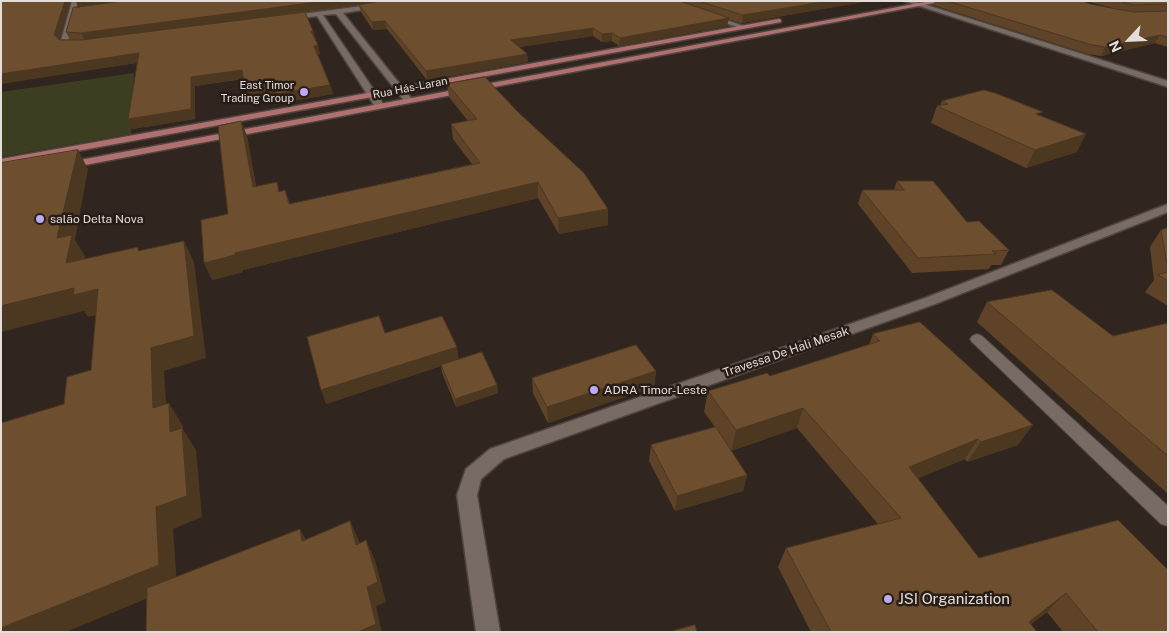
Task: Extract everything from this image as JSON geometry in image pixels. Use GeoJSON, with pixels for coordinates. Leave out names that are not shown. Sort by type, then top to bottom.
{"type":"FeatureCollection","features":[{"type":"Feature","properties":{"kind":"main road","name":"Rua Hás-Laran"},"geometry":{"type":"LineString","coordinates":[[50,168],[942,1]]}},
{"type":"Feature","properties":{"kind":"main road","name":"Rua Hás-Laran"},"geometry":{"type":"LineString","coordinates":[[1,162],[792,19]]}},
{"type":"Feature","properties":{"kind":"street"},"geometry":{"type":"LineString","coordinates":[[75,1],[64,44],[85,45]]}},
{"type":"Feature","properties":{"kind":"street"},"geometry":{"type":"LineString","coordinates":[[280,19],[416,1]]}},
{"type":"Feature","properties":{"kind":"street"},"geometry":{"type":"LineString","coordinates":[[907,1],[1168,84]]}},
{"type":"Feature","properties":{"kind":"street"},"geometry":{"type":"LineString","coordinates":[[72,12],[81,11]]}},
{"type":"Feature","properties":{"kind":"street"},"geometry":{"type":"LineString","coordinates":[[338,11],[408,100]]}},
{"type":"Feature","properties":{"kind":"street"},"geometry":{"type":"LineString","coordinates":[[318,14],[379,106]]}},
{"type":"Feature","properties":{"kind":"street"},"geometry":{"type":"LineString","coordinates":[[702,14],[743,28]]}},
{"type":"Feature","properties":{"kind":"street","name":"Travessa De Hali Mesak"},"geometry":{"type":"LineString","coordinates":[[488,632],[467,495],[473,475],[497,454],[930,301],[1168,208]]}},
{"type":"Feature","properties":{"kind":"lane"},"geometry":{"type":"LineString","coordinates":[[977,338],[1168,518]]}},
{"type":"Feature","properties":{"kind":"green space"},"geometry":{"type":"Polygon","coordinates":[[[134,73],[131,134],[1,157],[1,92],[134,73]]]}},
{"type":"Feature","properties":{"kind":"building"},"geometry":{"type":"Polygon","coordinates":[[[1,1],[65,1],[54,35],[60,40],[81,40],[305,12],[318,45],[314,46],[330,85],[277,94],[274,84],[245,89],[242,70],[191,77],[191,109],[128,119],[139,53],[1,74],[1,1]]]}},
{"type":"Feature","properties":{"kind":"building"},"geometry":{"type":"Polygon","coordinates":[[[122,1],[325,1],[81,33],[66,32],[73,8],[122,1]]]}},
{"type":"Feature","properties":{"kind":"building"},"geometry":{"type":"Polygon","coordinates":[[[381,1],[680,1],[729,18],[620,38],[612,33],[602,34],[593,28],[511,40],[527,54],[426,71],[385,21],[372,22],[359,5],[381,1]]]}},
{"type":"Feature","properties":{"kind":"building"},"geometry":{"type":"Polygon","coordinates":[[[699,1],[828,1],[743,15],[699,1]]]}},
{"type":"Feature","properties":{"kind":"building"},"geometry":{"type":"Polygon","coordinates":[[[948,1],[1083,1],[1133,12],[1168,11],[1168,37],[1160,35],[1105,47],[1092,45],[948,1]]]}},
{"type":"Feature","properties":{"kind":"building"},"geometry":{"type":"Polygon","coordinates":[[[1120,1],[1168,1],[1168,4],[1134,5],[1120,1]]]}},
{"type":"Feature","properties":{"kind":"building"},"geometry":{"type":"Polygon","coordinates":[[[485,77],[518,112],[584,173],[608,209],[558,218],[538,182],[235,253],[235,255],[204,263],[201,220],[228,214],[218,126],[241,121],[253,187],[277,182],[279,192],[285,190],[289,204],[480,163],[451,124],[477,119],[447,84],[485,77]]]}},
{"type":"Feature","properties":{"kind":"building"},"geometry":{"type":"Polygon","coordinates":[[[984,90],[1043,112],[1036,114],[1086,134],[1035,150],[937,106],[948,104],[942,101],[984,90]]]}},
{"type":"Feature","properties":{"kind":"building"},"geometry":{"type":"Polygon","coordinates":[[[78,150],[57,238],[72,235],[66,263],[138,247],[138,251],[184,241],[194,336],[151,348],[153,408],[169,403],[170,432],[182,428],[187,496],[156,507],[159,565],[1,628],[1,423],[64,404],[67,377],[91,370],[98,289],[73,295],[74,288],[1,306],[1,163],[78,150]]]}},
{"type":"Feature","properties":{"kind":"building"},"geometry":{"type":"Polygon","coordinates":[[[897,181],[933,181],[967,222],[979,221],[1009,250],[992,251],[996,254],[918,258],[862,190],[904,190],[897,181]]]}},
{"type":"Feature","properties":{"kind":"building"},"geometry":{"type":"Polygon","coordinates":[[[1168,228],[1168,265],[1161,230],[1168,228]]]}},
{"type":"Feature","properties":{"kind":"building"},"geometry":{"type":"Polygon","coordinates":[[[1168,272],[1168,281],[1158,275],[1168,272]]]}},
{"type":"Feature","properties":{"kind":"building"},"geometry":{"type":"Polygon","coordinates":[[[1052,290],[1113,336],[1168,323],[1168,456],[987,302],[1052,290]]]}},
{"type":"Feature","properties":{"kind":"building"},"geometry":{"type":"Polygon","coordinates":[[[379,316],[385,333],[442,316],[457,347],[321,390],[307,337],[379,316]]]}},
{"type":"Feature","properties":{"kind":"building"},"geometry":{"type":"Polygon","coordinates":[[[920,322],[1033,425],[981,442],[978,439],[909,467],[979,558],[1118,520],[1168,570],[1168,632],[1098,632],[1066,593],[1029,622],[1037,632],[831,632],[786,548],[901,518],[803,408],[736,430],[708,391],[767,373],[770,376],[880,341],[873,334],[920,322]]]}},
{"type":"Feature","properties":{"kind":"building"},"geometry":{"type":"Polygon","coordinates":[[[636,345],[656,371],[547,407],[532,378],[636,345]]]}},
{"type":"Feature","properties":{"kind":"building"},"geometry":{"type":"Polygon","coordinates":[[[482,352],[497,385],[455,399],[441,365],[482,352]]]}},
{"type":"Feature","properties":{"kind":"building"},"geometry":{"type":"Polygon","coordinates":[[[716,427],[747,475],[677,496],[651,445],[716,427]]]}},
{"type":"Feature","properties":{"kind":"building"},"geometry":{"type":"Polygon","coordinates":[[[350,521],[356,545],[366,540],[378,582],[367,587],[376,624],[358,632],[146,632],[147,588],[300,529],[302,541],[350,521]]]}},
{"type":"Feature","properties":{"kind":"building"},"geometry":{"type":"Polygon","coordinates":[[[695,625],[697,632],[669,632],[695,625]]]}},
{"type":"Feature","properties":{"kind":"place","name":"East Timor Trading Group"},"geometry":{"type":"Point","coordinates":[304,92]}},
{"type":"Feature","properties":{"kind":"place","name":"salão Delta Nova"},"geometry":{"type":"Point","coordinates":[40,219]}},
{"type":"Feature","properties":{"kind":"place","name":"ADRA Timor-Leste"},"geometry":{"type":"Point","coordinates":[594,390]}},
{"type":"Feature","properties":{"kind":"place","name":"JSI Organization"},"geometry":{"type":"Point","coordinates":[888,599]}}]}
